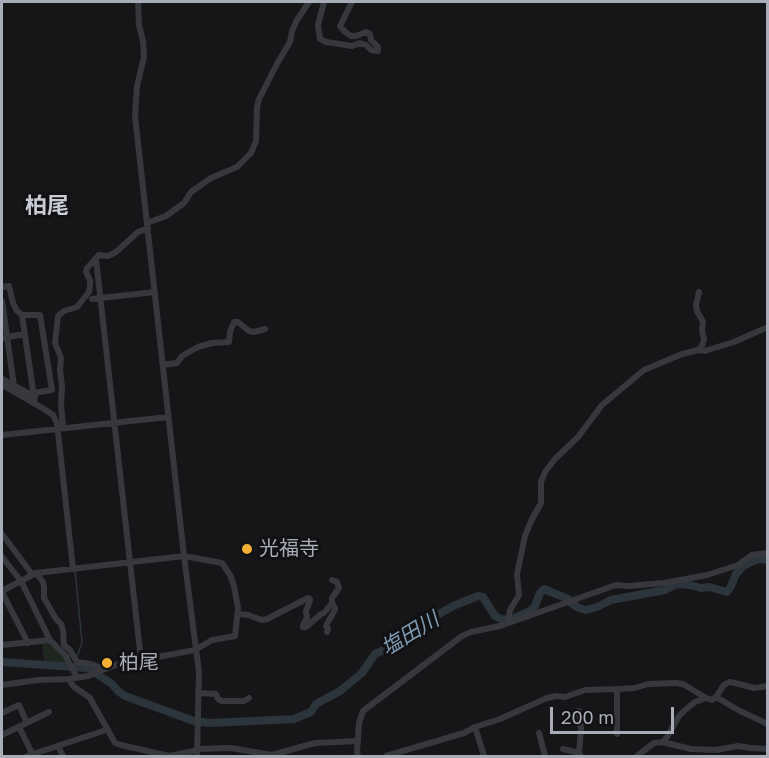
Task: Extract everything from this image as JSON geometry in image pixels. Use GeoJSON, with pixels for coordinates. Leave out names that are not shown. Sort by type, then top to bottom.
{"type":"FeatureCollection","features":[{"type":"Feature","properties":{"kind":"street"},"geometry":{"type":"LineString","coordinates":[[138,2],[144,57],[137,86],[135,116],[199,672],[198,753]]}},
{"type":"Feature","properties":{"kind":"street"},"geometry":{"type":"LineString","coordinates":[[73,569],[60,429],[62,386],[61,358],[55,343],[57,319],[64,311],[77,307],[89,292],[90,280],[86,272],[87,268],[99,255],[108,256],[116,252],[138,232],[184,203],[191,192],[211,178],[237,167],[251,153],[256,141],[259,99],[290,42],[297,20],[309,2]]}},
{"type":"Feature","properties":{"kind":"street"},"geometry":{"type":"LineString","coordinates":[[324,2],[318,25],[320,39],[352,46],[360,43],[371,50],[378,51],[370,34],[366,32],[351,36],[340,26],[352,2]]}},
{"type":"Feature","properties":{"kind":"street"},"geometry":{"type":"LineString","coordinates":[[96,259],[141,660]]}},
{"type":"Feature","properties":{"kind":"street"},"geometry":{"type":"LineString","coordinates":[[2,287],[9,286],[13,303],[21,315],[35,398]]}},
{"type":"Feature","properties":{"kind":"street"},"geometry":{"type":"LineString","coordinates":[[92,299],[155,292]]}},
{"type":"Feature","properties":{"kind":"street"},"geometry":{"type":"LineString","coordinates":[[698,350],[704,339],[703,322],[696,305],[699,292]]}},
{"type":"Feature","properties":{"kind":"street"},"geometry":{"type":"LineString","coordinates":[[2,301],[4,337],[14,386]]}},
{"type":"Feature","properties":{"kind":"street"},"geometry":{"type":"LineString","coordinates":[[2,385],[35,398],[52,390],[40,315],[21,315]]}},
{"type":"Feature","properties":{"kind":"street"},"geometry":{"type":"LineString","coordinates":[[163,365],[177,363],[182,356],[198,347],[216,342],[230,342],[230,332],[234,322],[238,322],[249,331],[265,329]]}},
{"type":"Feature","properties":{"kind":"street"},"geometry":{"type":"LineString","coordinates":[[508,622],[510,610],[519,594],[517,574],[525,536],[541,503],[541,482],[545,472],[555,459],[573,443],[602,405],[644,370],[682,354],[698,350],[705,351],[734,342],[768,327]]}},
{"type":"Feature","properties":{"kind":"street"},"geometry":{"type":"LineString","coordinates":[[4,337],[25,334]]}},
{"type":"Feature","properties":{"kind":"street"},"geometry":{"type":"LineString","coordinates":[[2,380],[35,398],[53,416],[60,429]]}},
{"type":"Feature","properties":{"kind":"street"},"geometry":{"type":"LineString","coordinates":[[2,435],[168,417]]}},
{"type":"Feature","properties":{"kind":"street"},"geometry":{"type":"LineString","coordinates":[[2,534],[43,582],[44,598],[63,630],[63,645],[70,650],[75,659],[103,669]]}},
{"type":"Feature","properties":{"kind":"street"},"geometry":{"type":"LineString","coordinates":[[358,756],[359,723],[363,711],[462,636],[615,585],[664,583],[707,575],[738,565],[752,555],[768,553]]}},
{"type":"Feature","properties":{"kind":"street"},"geometry":{"type":"LineString","coordinates":[[2,685],[92,675],[115,665],[195,650],[212,640],[235,636],[238,614],[234,586],[222,563],[184,556],[34,574],[2,591],[28,643]]}},
{"type":"Feature","properties":{"kind":"street"},"geometry":{"type":"LineString","coordinates":[[2,557],[21,581],[50,640],[66,656],[77,677]]}},
{"type":"Feature","properties":{"kind":"street"},"geometry":{"type":"LineString","coordinates":[[238,614],[262,620],[267,619],[308,598],[310,602],[303,625],[306,627],[324,613],[332,603],[332,598],[339,588],[337,582],[332,580]]}},
{"type":"Feature","properties":{"kind":"street"},"geometry":{"type":"LineString","coordinates":[[327,632],[326,626],[335,610],[332,603]]}},
{"type":"Feature","properties":{"kind":"street"},"geometry":{"type":"LineString","coordinates":[[2,643],[50,640]]}},
{"type":"Feature","properties":{"kind":"street"},"geometry":{"type":"LineString","coordinates":[[69,679],[73,686],[90,698],[106,730],[121,746],[170,756],[194,751],[198,753],[231,748],[272,755],[294,753],[315,743],[358,741]]}},
{"type":"Feature","properties":{"kind":"street"},"geometry":{"type":"LineString","coordinates":[[386,756],[464,733],[547,698],[565,697],[585,690],[635,688],[648,684],[676,683],[712,700],[729,682],[754,688],[768,686]]}},
{"type":"Feature","properties":{"kind":"street"},"geometry":{"type":"LineString","coordinates":[[616,734],[617,689]]}},
{"type":"Feature","properties":{"kind":"street"},"geometry":{"type":"LineString","coordinates":[[198,693],[216,694],[222,701],[244,701],[249,698]]}},
{"type":"Feature","properties":{"kind":"street"},"geometry":{"type":"LineString","coordinates":[[716,697],[768,724]]}},
{"type":"Feature","properties":{"kind":"street"},"geometry":{"type":"LineString","coordinates":[[662,742],[684,711],[695,702],[706,698]]}},
{"type":"Feature","properties":{"kind":"street"},"geometry":{"type":"LineString","coordinates":[[4,712],[19,705],[27,723]]}},
{"type":"Feature","properties":{"kind":"street"},"geometry":{"type":"LineString","coordinates":[[563,749],[580,755],[579,711]]}},
{"type":"Feature","properties":{"kind":"street"},"geometry":{"type":"LineString","coordinates":[[2,735],[49,712]]}},
{"type":"Feature","properties":{"kind":"street"},"geometry":{"type":"LineString","coordinates":[[19,727],[30,755],[106,730]]}},
{"type":"Feature","properties":{"kind":"street"},"geometry":{"type":"LineString","coordinates":[[475,727],[484,756]]}},
{"type":"Feature","properties":{"kind":"street"},"geometry":{"type":"LineString","coordinates":[[539,733],[545,756]]}},
{"type":"Feature","properties":{"kind":"street"},"geometry":{"type":"LineString","coordinates":[[637,756],[654,743],[662,742],[691,749],[716,750],[738,746],[768,748]]}},
{"type":"Feature","properties":{"kind":"street"},"geometry":{"type":"LineString","coordinates":[[58,746],[63,756]]}},
{"type":"Feature","properties":{"kind":"shaded area"},"geometry":{"type":"Polygon","coordinates":[[[50,641],[65,657],[67,665],[44,663],[42,643],[50,641]]]}},
{"type":"Feature","properties":{"kind":"waterway","name":"塩田川"},"geometry":{"type":"LineString","coordinates":[[2,662],[88,668],[125,696],[194,721],[210,723],[294,719],[311,712],[316,704],[340,691],[362,673],[375,654],[386,649],[404,634],[453,606],[478,596],[483,597],[495,616],[510,620],[530,611],[544,589],[586,610],[611,600],[665,590],[677,584],[709,587],[727,592],[743,566],[758,559],[768,560]]}},
{"type":"Feature","properties":{"kind":"waterway"},"geometry":{"type":"LineString","coordinates":[[75,570],[82,642],[77,657]]}},
{"type":"Feature","properties":{"kind":"place","name":"光福寺"},"geometry":{"type":"Point","coordinates":[247,549]}},
{"type":"Feature","properties":{"kind":"place","name":"柏尾"},"geometry":{"type":"Point","coordinates":[107,663]}},
{"type":"Feature","properties":{"kind":"district","name":"柏尾"},"geometry":{"type":"Point","coordinates":[47,206]}}]}
